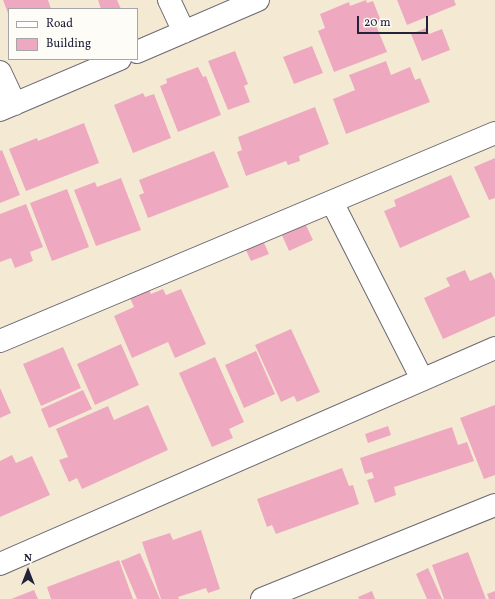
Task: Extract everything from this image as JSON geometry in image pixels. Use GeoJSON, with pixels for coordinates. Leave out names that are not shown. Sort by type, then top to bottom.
{"type":"FeatureCollection","features":[{"type":"Feature","properties":{"kind":"street"},"geometry":{"type":"LineString","coordinates":[[169,0],[184,32]]}},
{"type":"Feature","properties":{"kind":"street"},"geometry":{"type":"LineString","coordinates":[[138,52],[258,0]]}},
{"type":"Feature","properties":{"kind":"street"},"geometry":{"type":"LineString","coordinates":[[0,72],[7,107],[118,60]]}},
{"type":"Feature","properties":{"kind":"street"},"geometry":{"type":"LineString","coordinates":[[0,341],[495,133]]}},
{"type":"Feature","properties":{"kind":"street"},"geometry":{"type":"LineString","coordinates":[[332,202],[422,379]]}},
{"type":"Feature","properties":{"kind":"street"},"geometry":{"type":"LineString","coordinates":[[0,564],[495,348]]}},
{"type":"Feature","properties":{"kind":"street"},"geometry":{"type":"LineString","coordinates":[[262,599],[495,505]]}},
{"type":"Feature","properties":{"kind":"building"},"geometry":{"type":"Polygon","coordinates":[[[3,0],[48,0],[51,8],[8,8],[8,13],[3,0]]]}},
{"type":"Feature","properties":{"kind":"building"},"geometry":{"type":"Polygon","coordinates":[[[98,0],[117,0],[121,8],[101,8],[98,0]]]}},
{"type":"Feature","properties":{"kind":"building"},"geometry":{"type":"Polygon","coordinates":[[[366,0],[367,3],[373,1],[381,21],[375,23],[387,52],[334,72],[318,31],[325,28],[320,14],[349,2],[350,6],[366,0]]]}},
{"type":"Feature","properties":{"kind":"building"},"geometry":{"type":"Polygon","coordinates":[[[397,0],[454,0],[456,5],[407,25],[397,0]]]}},
{"type":"Feature","properties":{"kind":"building"},"geometry":{"type":"Polygon","coordinates":[[[426,28],[429,34],[442,29],[450,50],[422,61],[411,34],[426,28]]]}},
{"type":"Feature","properties":{"kind":"building"},"geometry":{"type":"Polygon","coordinates":[[[312,46],[323,73],[294,84],[283,57],[312,46]]]}},
{"type":"Feature","properties":{"kind":"building"},"geometry":{"type":"Polygon","coordinates":[[[235,51],[248,84],[244,86],[250,102],[228,110],[208,61],[235,51]]]}},
{"type":"Feature","properties":{"kind":"building"},"geometry":{"type":"Polygon","coordinates":[[[386,61],[391,75],[410,67],[415,80],[420,78],[430,102],[346,134],[333,99],[355,90],[349,75],[386,61]]]}},
{"type":"Feature","properties":{"kind":"building"},"geometry":{"type":"Polygon","coordinates":[[[198,67],[203,77],[206,76],[221,115],[178,132],[160,86],[167,83],[166,79],[198,67]]]}},
{"type":"Feature","properties":{"kind":"building"},"geometry":{"type":"Polygon","coordinates":[[[143,93],[145,97],[154,94],[171,138],[133,153],[114,105],[143,93]]]}},
{"type":"Feature","properties":{"kind":"building"},"geometry":{"type":"Polygon","coordinates":[[[315,107],[329,144],[299,156],[300,161],[288,165],[286,161],[246,176],[237,152],[242,150],[238,137],[315,107]]]}},
{"type":"Feature","properties":{"kind":"building"},"geometry":{"type":"Polygon","coordinates":[[[84,123],[99,163],[26,191],[9,149],[37,138],[38,141],[84,123]]]}},
{"type":"Feature","properties":{"kind":"building"},"geometry":{"type":"Polygon","coordinates":[[[2,150],[20,195],[0,203],[0,151],[2,150]]]}},
{"type":"Feature","properties":{"kind":"building"},"geometry":{"type":"Polygon","coordinates":[[[214,151],[229,187],[148,218],[139,195],[144,193],[139,180],[214,151]]]}},
{"type":"Feature","properties":{"kind":"building"},"geometry":{"type":"Polygon","coordinates":[[[495,158],[495,198],[489,200],[474,167],[495,158]]]}},
{"type":"Feature","properties":{"kind":"building"},"geometry":{"type":"Polygon","coordinates":[[[451,175],[470,217],[400,248],[384,211],[396,206],[394,200],[451,175]]]}},
{"type":"Feature","properties":{"kind":"building"},"geometry":{"type":"Polygon","coordinates":[[[121,178],[141,230],[96,246],[74,190],[95,182],[97,187],[121,178]]]}},
{"type":"Feature","properties":{"kind":"building"},"geometry":{"type":"Polygon","coordinates":[[[67,189],[89,247],[52,261],[30,203],[67,189]]]}},
{"type":"Feature","properties":{"kind":"building"},"geometry":{"type":"Polygon","coordinates":[[[26,204],[43,247],[30,252],[33,261],[15,268],[11,258],[0,262],[0,214],[26,204]]]}},
{"type":"Feature","properties":{"kind":"building"},"geometry":{"type":"Polygon","coordinates":[[[305,223],[313,240],[289,251],[281,233],[305,223]]]}},
{"type":"Feature","properties":{"kind":"building"},"geometry":{"type":"Polygon","coordinates":[[[260,234],[269,254],[251,261],[242,242],[260,234]]]}},
{"type":"Feature","properties":{"kind":"building"},"geometry":{"type":"Polygon","coordinates":[[[465,270],[470,281],[491,272],[495,280],[495,316],[443,339],[424,298],[450,286],[446,278],[465,270]]]}},
{"type":"Feature","properties":{"kind":"building"},"geometry":{"type":"Polygon","coordinates":[[[163,289],[166,295],[181,289],[206,344],[175,358],[168,342],[132,358],[114,316],[134,307],[130,298],[149,290],[151,294],[163,289]]]}},
{"type":"Feature","properties":{"kind":"building"},"geometry":{"type":"Polygon","coordinates":[[[291,329],[320,392],[297,402],[294,396],[281,402],[255,345],[291,329]]]}},
{"type":"Feature","properties":{"kind":"building"},"geometry":{"type":"Polygon","coordinates":[[[121,344],[139,385],[95,405],[77,364],[121,344]]]}},
{"type":"Feature","properties":{"kind":"building"},"geometry":{"type":"Polygon","coordinates":[[[63,347],[81,388],[41,406],[23,364],[63,347]]]}},
{"type":"Feature","properties":{"kind":"building"},"geometry":{"type":"Polygon","coordinates":[[[256,351],[275,394],[244,408],[225,365],[256,351]]]}},
{"type":"Feature","properties":{"kind":"building"},"geometry":{"type":"Polygon","coordinates":[[[215,357],[244,422],[229,429],[233,438],[212,447],[179,373],[215,357]]]}},
{"type":"Feature","properties":{"kind":"building"},"geometry":{"type":"Polygon","coordinates":[[[0,388],[11,413],[0,418],[0,388]]]}},
{"type":"Feature","properties":{"kind":"building"},"geometry":{"type":"Polygon","coordinates":[[[83,390],[92,409],[49,428],[41,409],[83,390]]]}},
{"type":"Feature","properties":{"kind":"building"},"geometry":{"type":"Polygon","coordinates":[[[148,405],[168,450],[82,489],[77,478],[69,482],[59,460],[68,457],[56,429],[108,406],[114,420],[148,405]]]}},
{"type":"Feature","properties":{"kind":"building"},"geometry":{"type":"Polygon","coordinates":[[[495,405],[495,475],[484,479],[460,418],[495,405]]]}},
{"type":"Feature","properties":{"kind":"building"},"geometry":{"type":"Polygon","coordinates":[[[388,426],[391,435],[368,443],[365,434],[388,426]]]}},
{"type":"Feature","properties":{"kind":"building"},"geometry":{"type":"Polygon","coordinates":[[[452,427],[458,445],[467,442],[474,461],[394,487],[396,495],[375,503],[367,480],[374,478],[372,472],[365,474],[360,458],[452,427]]]}},
{"type":"Feature","properties":{"kind":"building"},"geometry":{"type":"Polygon","coordinates":[[[12,455],[16,463],[32,456],[50,495],[0,517],[0,461],[12,455]]]}},
{"type":"Feature","properties":{"kind":"building"},"geometry":{"type":"Polygon","coordinates":[[[342,468],[349,486],[353,485],[359,504],[276,534],[272,525],[267,527],[257,499],[342,468]]]}},
{"type":"Feature","properties":{"kind":"building"},"geometry":{"type":"Polygon","coordinates":[[[201,530],[220,589],[208,593],[206,588],[178,597],[179,599],[161,599],[142,542],[170,533],[173,540],[201,530]]]}},
{"type":"Feature","properties":{"kind":"building"},"geometry":{"type":"Polygon","coordinates":[[[468,552],[486,599],[444,599],[432,565],[468,552]]]}},
{"type":"Feature","properties":{"kind":"building"},"geometry":{"type":"Polygon","coordinates":[[[140,553],[160,599],[137,599],[121,561],[140,553]]]}},
{"type":"Feature","properties":{"kind":"building"},"geometry":{"type":"Polygon","coordinates":[[[119,560],[133,599],[51,599],[47,587],[119,560]]]}},
{"type":"Feature","properties":{"kind":"building"},"geometry":{"type":"Polygon","coordinates":[[[428,568],[442,599],[427,599],[416,574],[428,568]]]}},
{"type":"Feature","properties":{"kind":"building"},"geometry":{"type":"Polygon","coordinates":[[[34,590],[38,599],[11,599],[34,590]]]}},
{"type":"Feature","properties":{"kind":"building"},"geometry":{"type":"Polygon","coordinates":[[[372,591],[375,599],[359,599],[358,597],[372,591]]]}},
{"type":"Feature","properties":{"kind":"building"},"geometry":{"type":"Polygon","coordinates":[[[495,591],[495,599],[489,599],[487,594],[495,591]]]}}]}
